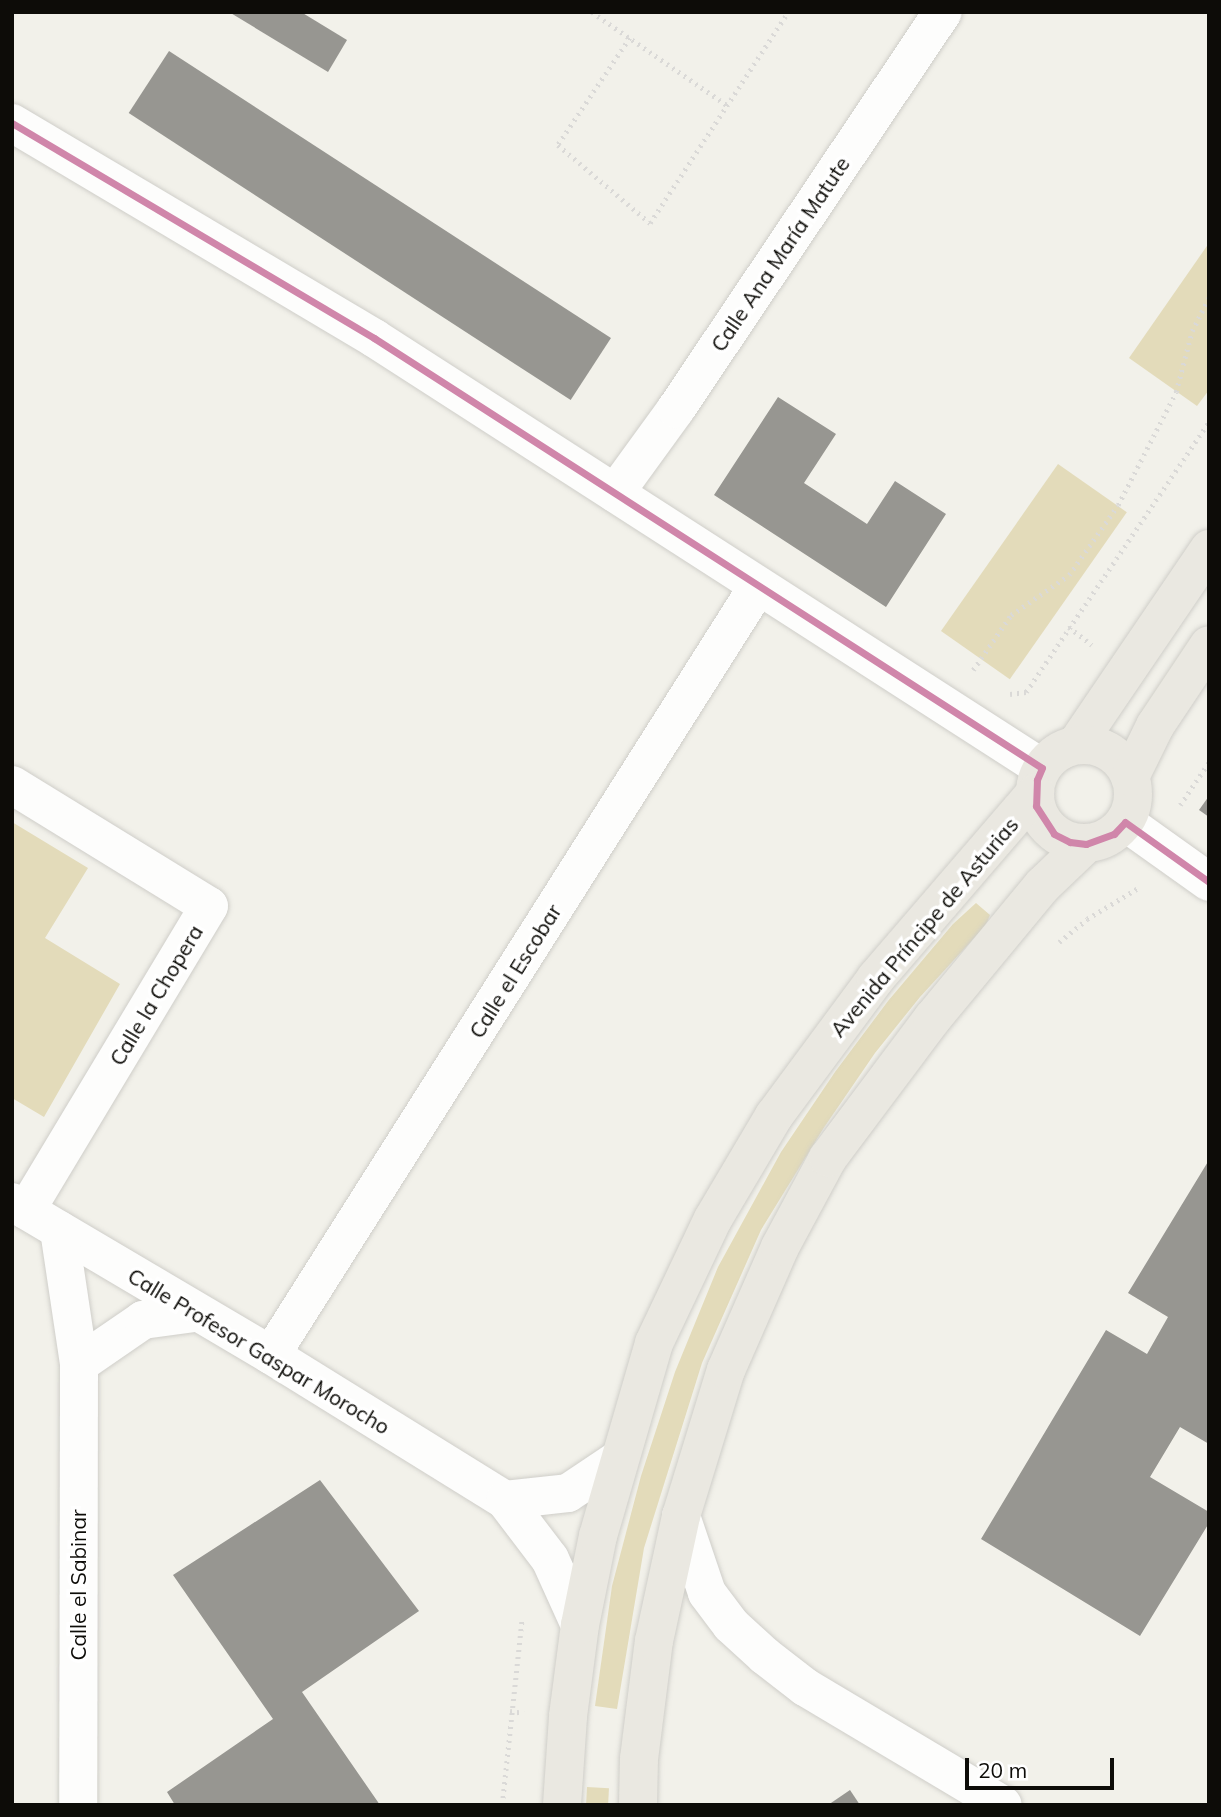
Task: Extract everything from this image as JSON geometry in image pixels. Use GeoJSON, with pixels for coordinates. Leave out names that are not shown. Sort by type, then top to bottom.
{"type":"FeatureCollection","features":[{"type":"Feature","properties":{"kind":"main road"},"geometry":{"type":"LineString","coordinates":[[1076,746],[1209,549]]}},
{"type":"Feature","properties":{"kind":"main road"},"geometry":{"type":"LineString","coordinates":[[1130,777],[1155,726],[1209,645]]}},
{"type":"Feature","properties":{"kind":"main road"},"geometry":{"type":"LineString","coordinates":[[638,1805],[639,1759],[654,1641],[681,1516],[726,1370],[780,1247],[828,1158],[932,1019],[1043,885],[1086,844],[1114,834],[1125,822],[1133,793],[1130,777],[1115,755],[1090,745],[1076,746],[1051,757],[1039,780],[1043,821],[1054,834],[1070,842],[1086,844]]}},
{"type":"Feature","properties":{"kind":"main road","name":"Avenida Príncipe de Asturias"},"geometry":{"type":"LineString","coordinates":[[562,1805],[567,1729],[580,1625],[598,1536],[654,1343],[713,1220],[774,1116],[876,978],[1039,780]]}},
{"type":"Feature","properties":{"kind":"street","name":"Calle Ana María Matute"},"geometry":{"type":"LineString","coordinates":[[615,493],[676,409],[943,12]]}},
{"type":"Feature","properties":{"kind":"street"},"geometry":{"type":"LineString","coordinates":[[12,123],[374,338],[758,586],[1039,780]]}},
{"type":"Feature","properties":{"kind":"street","name":"Calle el Escobar"},"geometry":{"type":"LineString","coordinates":[[271,1355],[758,586]]}},
{"type":"Feature","properties":{"kind":"street","name":"Calle la Chopera"},"geometry":{"type":"LineString","coordinates":[[12,785],[209,906],[19,1206]]}},
{"type":"Feature","properties":{"kind":"street"},"geometry":{"type":"LineString","coordinates":[[1125,822],[1209,882]]}},
{"type":"Feature","properties":{"kind":"street","name":"Calle Profesor Gaspar Morocho"},"geometry":{"type":"LineString","coordinates":[[19,1206],[195,1313],[271,1355],[505,1500],[551,1559],[580,1625]]}},
{"type":"Feature","properties":{"kind":"street","name":"Calle el Sabinar"},"geometry":{"type":"LineString","coordinates":[[59,1230],[79,1364],[78,1805]]}},
{"type":"Feature","properties":{"kind":"street"},"geometry":{"type":"LineString","coordinates":[[79,1364],[142,1320],[195,1313]]}},
{"type":"Feature","properties":{"kind":"street"},"geometry":{"type":"LineString","coordinates":[[505,1500],[568,1493],[619,1459]]}},
{"type":"Feature","properties":{"kind":"street"},"geometry":{"type":"LineString","coordinates":[[681,1516],[706,1593],[731,1625],[765,1656],[805,1687],[1003,1805]]}},
{"type":"Feature","properties":{"kind":"path"},"geometry":{"type":"LineString","coordinates":[[592,12],[727,105]]}},
{"type":"Feature","properties":{"kind":"path"},"geometry":{"type":"LineString","coordinates":[[630,38],[558,145],[650,223],[788,12]]}},
{"type":"Feature","properties":{"kind":"path"},"geometry":{"type":"LineString","coordinates":[[973,670],[1010,615],[1069,575],[1118,505],[1176,392],[1192,331],[1209,297]]}},
{"type":"Feature","properties":{"kind":"path"},"geometry":{"type":"LineString","coordinates":[[1003,694],[1026,692],[1209,422]]}},
{"type":"Feature","properties":{"kind":"path"},"geometry":{"type":"LineString","coordinates":[[1176,811],[1209,762]]}},
{"type":"Feature","properties":{"kind":"path"},"geometry":{"type":"LineString","coordinates":[[1051,948],[1087,919],[1142,885]]}},
{"type":"Feature","properties":{"kind":"path"},"geometry":{"type":"LineString","coordinates":[[502,1805],[522,1618]]}},
{"type":"Feature","properties":{"kind":"shaded area"},"geometry":{"type":"Polygon","coordinates":[[[1209,243],[1209,390],[1197,406],[1129,358],[1209,243]]]}},
{"type":"Feature","properties":{"kind":"shaded area"},"geometry":{"type":"Polygon","coordinates":[[[1058,464],[1127,512],[1010,679],[941,631],[1058,464]]]}},
{"type":"Feature","properties":{"kind":"shaded area"},"geometry":{"type":"Polygon","coordinates":[[[12,822],[88,868],[45,938],[120,984],[44,1117],[12,1098],[12,822]]]}},
{"type":"Feature","properties":{"kind":"shaded area"},"geometry":{"type":"Polygon","coordinates":[[[976,903],[990,915],[986,925],[920,997],[875,1053],[823,1129],[761,1230],[702,1363],[644,1548],[617,1709],[595,1706],[612,1586],[641,1476],[675,1372],[718,1267],[781,1152],[835,1072],[888,1001],[953,924],[976,903]]]}},
{"type":"Feature","properties":{"kind":"shaded area"},"geometry":{"type":"Polygon","coordinates":[[[587,1787],[609,1788],[608,1805],[586,1805],[587,1787]]]}},
{"type":"Feature","properties":{"kind":"building"},"geometry":{"type":"Polygon","coordinates":[[[229,12],[301,12],[347,40],[328,72],[229,12]]]}},
{"type":"Feature","properties":{"kind":"building"},"geometry":{"type":"Polygon","coordinates":[[[169,51],[611,338],[571,400],[129,113],[169,51]]]}},
{"type":"Feature","properties":{"kind":"building"},"geometry":{"type":"Polygon","coordinates":[[[778,397],[836,434],[804,483],[867,524],[895,481],[946,514],[886,607],[714,495],[778,397]]]}},
{"type":"Feature","properties":{"kind":"building"},"geometry":{"type":"Polygon","coordinates":[[[1209,796],[1209,817],[1199,810],[1209,796]]]}},
{"type":"Feature","properties":{"kind":"building"},"geometry":{"type":"Polygon","coordinates":[[[1209,1160],[1209,1444],[1180,1427],[1150,1477],[1209,1512],[1209,1523],[1140,1636],[981,1539],[1106,1330],[1147,1354],[1168,1317],[1128,1293],[1209,1160]]]}},
{"type":"Feature","properties":{"kind":"building"},"geometry":{"type":"Polygon","coordinates":[[[320,1480],[419,1611],[302,1692],[380,1805],[175,1805],[167,1792],[273,1719],[173,1575],[320,1480]]]}},
{"type":"Feature","properties":{"kind":"building"},"geometry":{"type":"Polygon","coordinates":[[[850,1790],[860,1805],[828,1805],[850,1790]]]}},
{"type":"Feature","properties":{"kind":"transit line"},"geometry":{"type":"LineString","coordinates":[[12,123],[374,338],[1042,768],[1037,780],[1036,806],[1054,834],[1070,842],[1086,844],[1114,834],[1125,822],[1209,882]]}}]}
